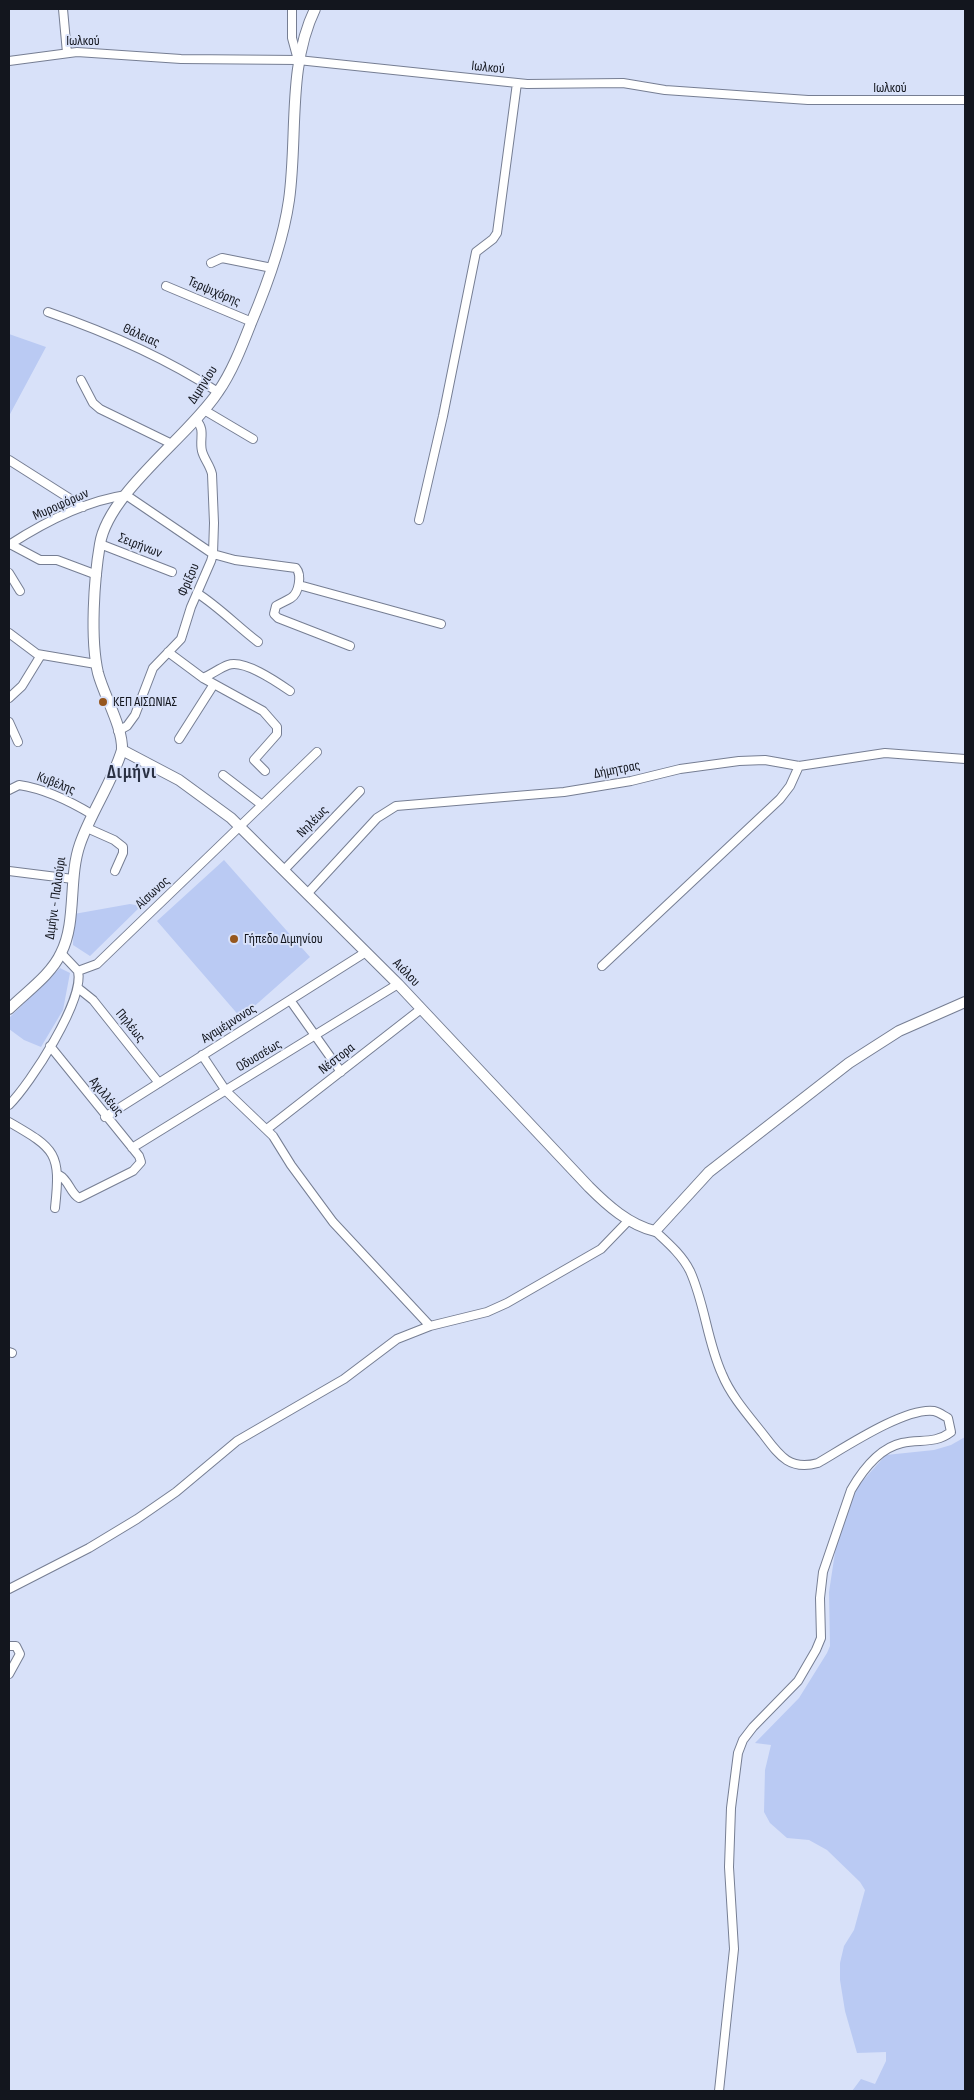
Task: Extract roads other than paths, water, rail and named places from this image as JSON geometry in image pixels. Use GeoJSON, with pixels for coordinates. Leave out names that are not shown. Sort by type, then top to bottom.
{"type":"FeatureCollection","features":[{"type":"Feature","properties":{"kind":"street"},"geometry":{"type":"LineString","coordinates":[[63,9],[67,53]]}},
{"type":"Feature","properties":{"kind":"street"},"geometry":{"type":"LineString","coordinates":[[292,9],[292,38],[298,60]]}},
{"type":"Feature","properties":{"kind":"street","name":"Διμηνίου"},"geometry":{"type":"LineString","coordinates":[[122,750],[118,731],[96,664],[94,640],[100,544],[110,519],[126,495],[196,420],[218,392],[252,322],[280,244],[289,199],[298,60],[306,28],[315,9]]}},
{"type":"Feature","properties":{"kind":"street","name":"Ιωλκού"},"geometry":{"type":"LineString","coordinates":[[9,61],[67,53],[181,59],[298,60],[517,83],[587,85],[623,83],[665,90],[808,100],[965,100]]}},
{"type":"Feature","properties":{"kind":"street"},"geometry":{"type":"LineString","coordinates":[[419,520],[443,416],[476,252],[493,239],[497,233],[517,83]]}},
{"type":"Feature","properties":{"kind":"street"},"geometry":{"type":"LineString","coordinates":[[211,263],[222,258],[272,268]]}},
{"type":"Feature","properties":{"kind":"street","name":"Τερψιχόρης"},"geometry":{"type":"LineString","coordinates":[[166,286],[252,322]]}},
{"type":"Feature","properties":{"kind":"street","name":"Θάλειας"},"geometry":{"type":"LineString","coordinates":[[48,312],[93,328],[179,367],[218,392]]}},
{"type":"Feature","properties":{"kind":"street"},"geometry":{"type":"LineString","coordinates":[[81,380],[89,397],[100,409],[172,444]]}},
{"type":"Feature","properties":{"kind":"street"},"geometry":{"type":"LineString","coordinates":[[204,410],[253,439]]}},
{"type":"Feature","properties":{"kind":"street","name":"Φρίξου"},"geometry":{"type":"LineString","coordinates":[[118,731],[126,726],[135,715],[151,672],[181,639],[213,554],[212,474],[202,450],[202,428],[196,420]]}},
{"type":"Feature","properties":{"kind":"street"},"geometry":{"type":"LineString","coordinates":[[9,460],[83,507]]}},
{"type":"Feature","properties":{"kind":"street"},"geometry":{"type":"LineString","coordinates":[[126,495],[213,554],[235,560],[293,567],[299,572],[298,585],[291,598],[276,606],[273,611],[275,616],[350,646]]}},
{"type":"Feature","properties":{"kind":"street","name":"Μυροφόρων"},"geometry":{"type":"LineString","coordinates":[[9,544],[52,520],[83,507],[126,495]]}},
{"type":"Feature","properties":{"kind":"street"},"geometry":{"type":"LineString","coordinates":[[9,544],[40,560],[57,560],[97,574]]}},
{"type":"Feature","properties":{"kind":"street","name":"Σειρήνων"},"geometry":{"type":"LineString","coordinates":[[100,544],[172,572]]}},
{"type":"Feature","properties":{"kind":"street"},"geometry":{"type":"LineString","coordinates":[[9,573],[20,591]]}},
{"type":"Feature","properties":{"kind":"street"},"geometry":{"type":"LineString","coordinates":[[298,585],[441,624]]}},
{"type":"Feature","properties":{"kind":"street"},"geometry":{"type":"LineString","coordinates":[[197,593],[218,606],[229,620],[258,642]]}},
{"type":"Feature","properties":{"kind":"street"},"geometry":{"type":"LineString","coordinates":[[9,633],[41,655],[96,664]]}},
{"type":"Feature","properties":{"kind":"street"},"geometry":{"type":"LineString","coordinates":[[168,652],[203,678],[263,710],[277,727],[277,734],[255,757],[258,765],[265,771]]}},
{"type":"Feature","properties":{"kind":"street"},"geometry":{"type":"LineString","coordinates":[[9,698],[22,686],[41,655]]}},
{"type":"Feature","properties":{"kind":"street"},"geometry":{"type":"LineString","coordinates":[[203,678],[234,664],[265,674],[290,691]]}},
{"type":"Feature","properties":{"kind":"street"},"geometry":{"type":"LineString","coordinates":[[179,739],[214,684]]}},
{"type":"Feature","properties":{"kind":"street"},"geometry":{"type":"LineString","coordinates":[[9,722],[18,742]]}},
{"type":"Feature","properties":{"kind":"street","name":"Διμήνι - Παλιούρι"},"geometry":{"type":"LineString","coordinates":[[9,1009],[46,973],[61,953],[68,928],[75,859],[92,815],[122,750]]}},
{"type":"Feature","properties":{"kind":"street","name":"Αιόλου"},"geometry":{"type":"LineString","coordinates":[[122,750],[179,780],[222,810],[240,826],[398,984],[589,1187],[629,1220],[655,1231]]}},
{"type":"Feature","properties":{"kind":"street","name":"Αίσωνος"},"geometry":{"type":"LineString","coordinates":[[78,970],[97,964],[317,752]]}},
{"type":"Feature","properties":{"kind":"street","name":"Δήμητρας"},"geometry":{"type":"LineString","coordinates":[[307,894],[377,818],[396,806],[556,793],[605,786],[680,769],[740,761],[765,760],[799,766],[884,753],[965,759]]}},
{"type":"Feature","properties":{"kind":"street"},"geometry":{"type":"LineString","coordinates":[[602,966],[774,805],[790,786],[799,766]]}},
{"type":"Feature","properties":{"kind":"street"},"geometry":{"type":"LineString","coordinates":[[223,775],[262,805]]}},
{"type":"Feature","properties":{"kind":"street","name":"Κυβέλης"},"geometry":{"type":"LineString","coordinates":[[9,790],[19,785],[45,792],[68,801],[92,815]]}},
{"type":"Feature","properties":{"kind":"street","name":"Νηλέως"},"geometry":{"type":"LineString","coordinates":[[284,870],[360,791]]}},
{"type":"Feature","properties":{"kind":"street"},"geometry":{"type":"LineString","coordinates":[[87,828],[114,840],[123,847],[123,853],[115,871]]}},
{"type":"Feature","properties":{"kind":"street"},"geometry":{"type":"LineString","coordinates":[[9,871],[73,879]]}},
{"type":"Feature","properties":{"kind":"street","name":"Αγαμέμνονος"},"geometry":{"type":"LineString","coordinates":[[105,1116],[366,952]]}},
{"type":"Feature","properties":{"kind":"street"},"geometry":{"type":"LineString","coordinates":[[9,1105],[24,1087],[71,1009],[78,988],[78,970],[61,953]]}},
{"type":"Feature","properties":{"kind":"street","name":"Οδυσσέως"},"geometry":{"type":"LineString","coordinates":[[132,1148],[398,984]]}},
{"type":"Feature","properties":{"kind":"street","name":"Πηλέως"},"geometry":{"type":"LineString","coordinates":[[78,988],[94,1000],[159,1083]]}},
{"type":"Feature","properties":{"kind":"street"},"geometry":{"type":"LineString","coordinates":[[290,1000],[341,1072]]}},
{"type":"Feature","properties":{"kind":"street"},"geometry":{"type":"LineString","coordinates":[[719,2091],[734,1949],[729,1867],[732,1808],[738,1753],[743,1740],[753,1727],[798,1681],[816,1650],[821,1638],[820,1598],[823,1572],[851,1490],[857,1479],[870,1464],[888,1449],[902,1443],[941,1439],[951,1432],[948,1418],[936,1411],[923,1411],[900,1418],[818,1463],[807,1466],[790,1463],[778,1454],[731,1392],[715,1356],[690,1272],[673,1248],[655,1231],[708,1172],[849,1063],[899,1031],[965,1002]]}},
{"type":"Feature","properties":{"kind":"street","name":"Νέστορα"},"geometry":{"type":"LineString","coordinates":[[267,1129],[422,1010]]}},
{"type":"Feature","properties":{"kind":"street","name":"Αχιλλέως"},"geometry":{"type":"LineString","coordinates":[[50,1046],[140,1158],[140,1165],[133,1171],[80,1198],[75,1195],[64,1178],[59,1175]]}},
{"type":"Feature","properties":{"kind":"street"},"geometry":{"type":"LineString","coordinates":[[202,1055],[226,1091],[267,1129],[333,1222],[430,1326]]}},
{"type":"Feature","properties":{"kind":"street"},"geometry":{"type":"LineString","coordinates":[[9,1122],[27,1132],[49,1150],[55,1160],[59,1175],[55,1208]]}},
{"type":"Feature","properties":{"kind":"street"},"geometry":{"type":"LineString","coordinates":[[9,1589],[122,1529],[162,1502],[222,1452],[256,1429],[344,1380],[397,1339],[430,1326],[487,1312],[508,1303],[601,1249],[629,1220]]}},
{"type":"Feature","properties":{"kind":"street"},"geometry":{"type":"LineString","coordinates":[[9,1646],[16,1646],[20,1654],[9,1674]]}},
{"type":"Feature","properties":{"kind":"place","name":"ΚΕΠ ΑΙΣΩΝΙΑΣ"},"geometry":{"type":"Point","coordinates":[103,702]}},
{"type":"Feature","properties":{"kind":"place","name":"Γήπεδο Διμηνίου"},"geometry":{"type":"Point","coordinates":[234,939]}},
{"type":"Feature","properties":{"kind":"district","name":"Διμήνι"},"geometry":{"type":"Point","coordinates":[132,773]}}]}
